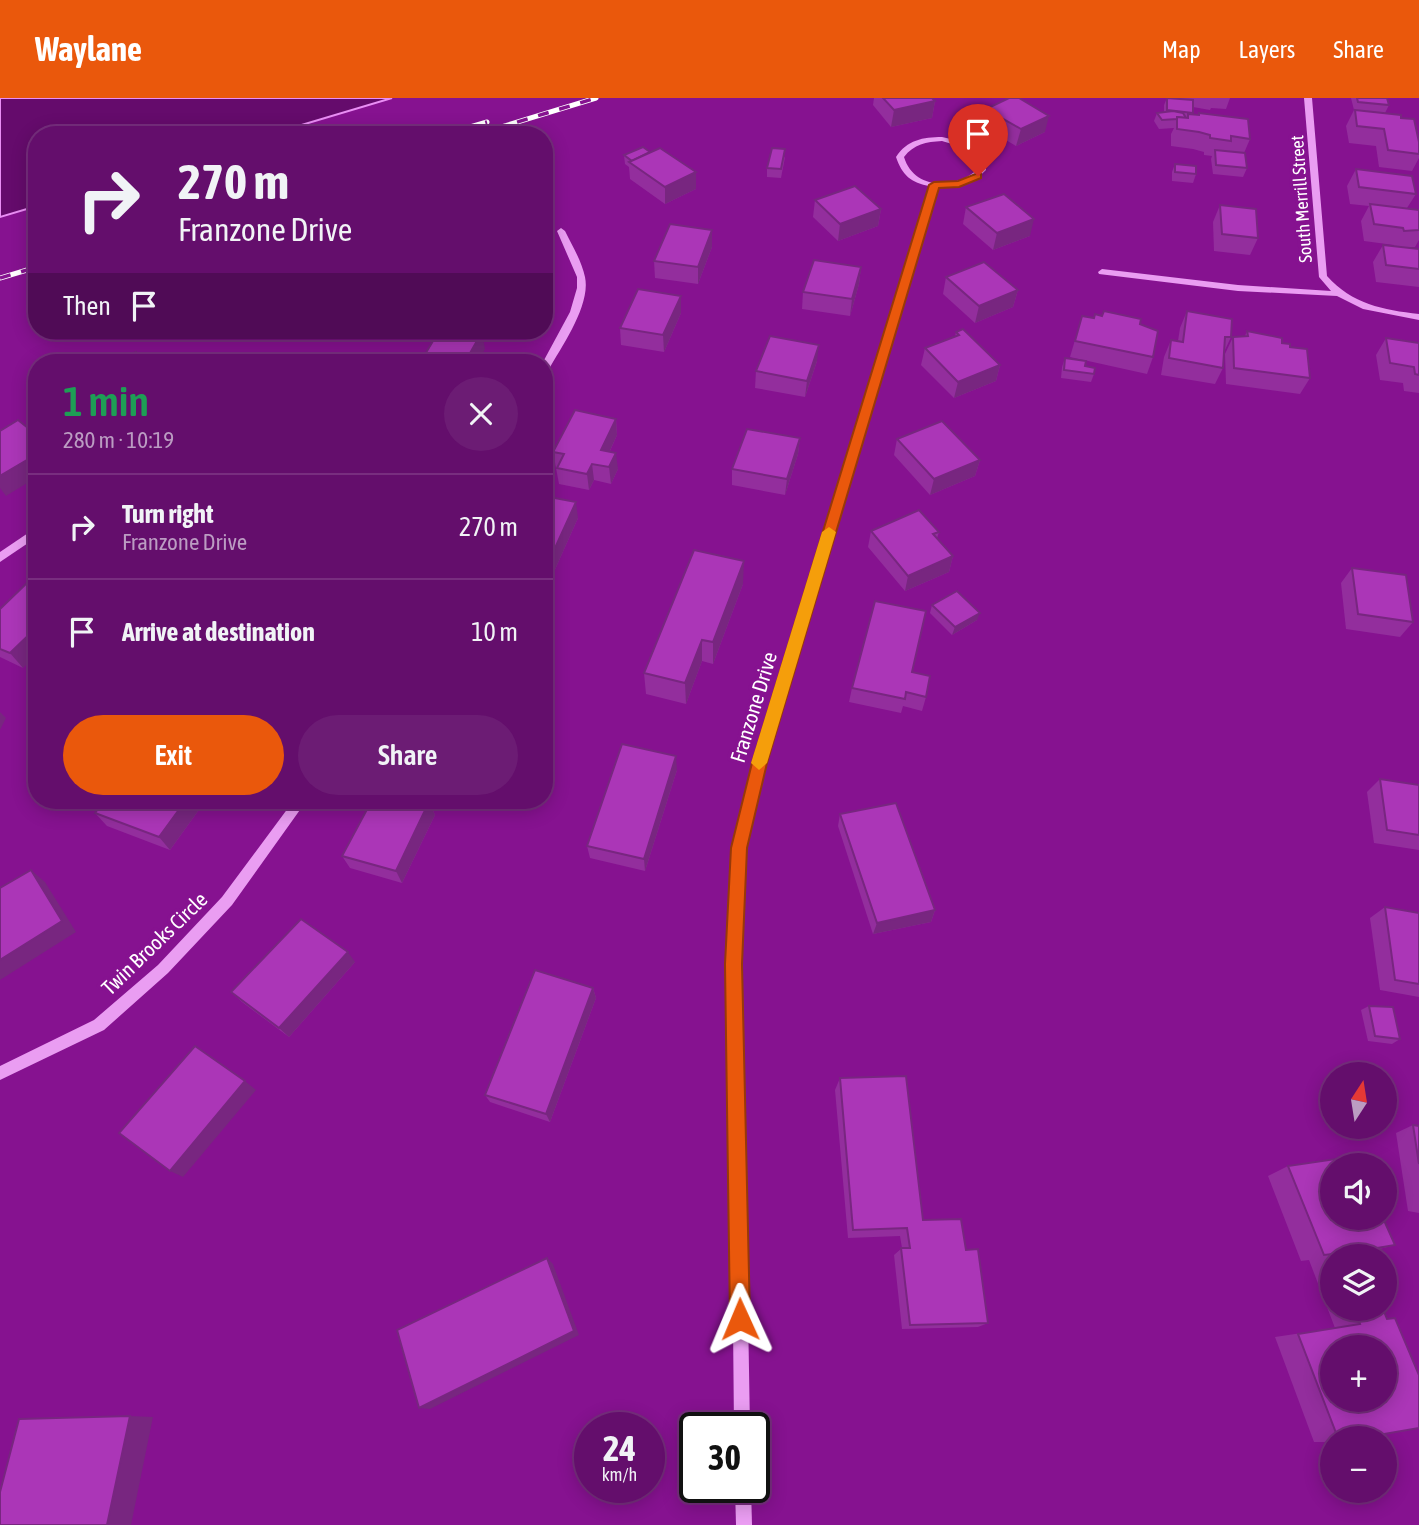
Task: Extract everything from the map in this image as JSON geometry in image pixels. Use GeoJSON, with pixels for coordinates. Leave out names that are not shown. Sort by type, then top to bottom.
{"type":"FeatureCollection","features":[{"type":"Feature","properties":{"kind":"street","name":"South Merrill Street"},"geometry":{"type":"LineString","coordinates":[[1308,98],[1322,277],[1335,294]]}},
{"type":"Feature","properties":{"kind":"street"},"geometry":{"type":"LineString","coordinates":[[942,139],[965,145],[980,156],[982,170],[978,176],[959,184],[934,185],[905,171],[900,157],[909,145],[919,141],[942,139]]}},
{"type":"Feature","properties":{"kind":"street","name":"Franzone Drive"},"geometry":{"type":"LineString","coordinates":[[742,1412],[734,964],[739,848],[759,763],[934,185]]}},
{"type":"Feature","properties":{"kind":"street"},"geometry":{"type":"LineString","coordinates":[[552,354],[574,311],[582,285],[561,232]]}},
{"type":"Feature","properties":{"kind":"street"},"geometry":{"type":"LineString","coordinates":[[1102,272],[1238,288],[1335,294],[1353,303],[1419,317]]}},
{"type":"Feature","properties":{"kind":"street"},"geometry":{"type":"LineString","coordinates":[[0,558],[28,538]]}},
{"type":"Feature","properties":{"kind":"street","name":"Twin Brooks Circle"},"geometry":{"type":"LineString","coordinates":[[0,1073],[99,1025],[163,969],[228,901],[294,809]]}},
{"type":"Feature","properties":{"kind":"street"},"geometry":{"type":"LineString","coordinates":[[743,1503],[744,1525]]}},
{"type":"Feature","properties":{"kind":"shaded area"},"geometry":{"type":"Polygon","coordinates":[[[0,98],[392,98],[298,126],[28,126],[28,209],[0,217],[0,98]]]}},
{"type":"Feature","properties":{"kind":"building"},"geometry":{"type":"Polygon","coordinates":[[[883,98],[932,98],[935,101],[894,110],[883,98]]]}},
{"type":"Feature","properties":{"kind":"building"},"geometry":{"type":"Polygon","coordinates":[[[1009,98],[1019,98],[1049,116],[1021,129],[986,109],[1009,98]]]}},
{"type":"Feature","properties":{"kind":"building"},"geometry":{"type":"Polygon","coordinates":[[[1167,98],[1193,100],[1193,113],[1167,110],[1167,98]]]}},
{"type":"Feature","properties":{"kind":"building"},"geometry":{"type":"Polygon","coordinates":[[[1357,98],[1387,98],[1389,105],[1358,102],[1357,98]]]}},
{"type":"Feature","properties":{"kind":"building"},"geometry":{"type":"Polygon","coordinates":[[[1355,110],[1414,119],[1419,154],[1388,150],[1384,129],[1357,126],[1355,110]]]}},
{"type":"Feature","properties":{"kind":"building"},"geometry":{"type":"Polygon","coordinates":[[[1157,113],[1183,113],[1186,118],[1162,120],[1157,113]]]}},
{"type":"Feature","properties":{"kind":"building"},"geometry":{"type":"Polygon","coordinates":[[[1188,114],[1248,119],[1250,139],[1231,136],[1231,141],[1177,129],[1177,117],[1188,118],[1188,114]]]}},
{"type":"Feature","properties":{"kind":"building"},"geometry":{"type":"Polygon","coordinates":[[[643,147],[650,152],[632,161],[624,155],[643,147]]]}},
{"type":"Feature","properties":{"kind":"building"},"geometry":{"type":"Polygon","coordinates":[[[660,148],[696,172],[665,187],[629,162],[660,148]]]}},
{"type":"Feature","properties":{"kind":"building"},"geometry":{"type":"Polygon","coordinates":[[[772,148],[785,149],[781,169],[767,168],[772,148]]]}},
{"type":"Feature","properties":{"kind":"building"},"geometry":{"type":"Polygon","coordinates":[[[1215,150],[1245,153],[1247,168],[1216,165],[1215,150]]]}},
{"type":"Feature","properties":{"kind":"building"},"geometry":{"type":"Polygon","coordinates":[[[1175,164],[1196,166],[1196,174],[1175,172],[1175,164]]]}},
{"type":"Feature","properties":{"kind":"building"},"geometry":{"type":"Polygon","coordinates":[[[1356,169],[1412,176],[1416,194],[1359,187],[1356,169]]]}},
{"type":"Feature","properties":{"kind":"building"},"geometry":{"type":"Polygon","coordinates":[[[855,186],[881,209],[840,224],[815,200],[855,186]]]}},
{"type":"Feature","properties":{"kind":"building"},"geometry":{"type":"Polygon","coordinates":[[[1004,194],[1034,219],[997,233],[966,207],[1004,194]]]}},
{"type":"Feature","properties":{"kind":"building"},"geometry":{"type":"Polygon","coordinates":[[[1370,204],[1419,210],[1419,230],[1404,231],[1403,228],[1374,224],[1370,204]]]}},
{"type":"Feature","properties":{"kind":"building"},"geometry":{"type":"Polygon","coordinates":[[[1220,205],[1256,209],[1258,238],[1222,234],[1220,205]]]}},
{"type":"Feature","properties":{"kind":"building"},"geometry":{"type":"Polygon","coordinates":[[[670,224],[712,230],[698,267],[654,261],[670,224]]]}},
{"type":"Feature","properties":{"kind":"building"},"geometry":{"type":"Polygon","coordinates":[[[1383,245],[1419,249],[1419,269],[1386,265],[1383,245]]]}},
{"type":"Feature","properties":{"kind":"building"},"geometry":{"type":"Polygon","coordinates":[[[814,260],[861,267],[852,299],[803,292],[814,260]]]}},
{"type":"Feature","properties":{"kind":"building"},"geometry":{"type":"Polygon","coordinates":[[[984,262],[1018,290],[979,306],[946,277],[984,262]]]}},
{"type":"Feature","properties":{"kind":"building"},"geometry":{"type":"Polygon","coordinates":[[[638,289],[681,296],[663,335],[620,328],[638,289]]]}},
{"type":"Feature","properties":{"kind":"building"},"geometry":{"type":"Polygon","coordinates":[[[1104,311],[1141,319],[1140,324],[1158,331],[1153,357],[1075,341],[1082,316],[1094,318],[1095,314],[1102,316],[1104,311]]]}},
{"type":"Feature","properties":{"kind":"building"},"geometry":{"type":"Polygon","coordinates":[[[1187,311],[1232,319],[1231,337],[1225,337],[1223,368],[1169,358],[1171,340],[1183,342],[1187,311]]]}},
{"type":"Feature","properties":{"kind":"building"},"geometry":{"type":"Polygon","coordinates":[[[963,329],[1000,365],[958,382],[925,348],[959,335],[956,332],[963,329]]]}},
{"type":"Feature","properties":{"kind":"building"},"geometry":{"type":"Polygon","coordinates":[[[1247,331],[1282,338],[1282,343],[1290,344],[1290,347],[1307,349],[1310,378],[1234,368],[1233,337],[1248,336],[1247,331]]]}},
{"type":"Feature","properties":{"kind":"building"},"geometry":{"type":"Polygon","coordinates":[[[770,336],[819,345],[807,381],[756,371],[770,336]]]}},
{"type":"Feature","properties":{"kind":"building"},"geometry":{"type":"Polygon","coordinates":[[[1386,338],[1419,343],[1419,375],[1415,374],[1414,367],[1390,363],[1386,338]]]}},
{"type":"Feature","properties":{"kind":"building"},"geometry":{"type":"Polygon","coordinates":[[[434,340],[477,340],[470,354],[425,354],[434,340]]]}},
{"type":"Feature","properties":{"kind":"building"},"geometry":{"type":"Polygon","coordinates":[[[1065,358],[1086,361],[1085,366],[1095,368],[1094,374],[1064,370],[1065,358]]]}},
{"type":"Feature","properties":{"kind":"building"},"geometry":{"type":"Polygon","coordinates":[[[575,410],[616,419],[601,450],[616,453],[609,467],[592,464],[587,474],[557,468],[564,454],[553,452],[575,410]]]}},
{"type":"Feature","properties":{"kind":"building"},"geometry":{"type":"Polygon","coordinates":[[[18,420],[28,428],[28,459],[0,476],[0,431],[18,420]]]}},
{"type":"Feature","properties":{"kind":"building"},"geometry":{"type":"Polygon","coordinates":[[[942,421],[980,460],[934,479],[897,439],[942,421]]]}},
{"type":"Feature","properties":{"kind":"building"},"geometry":{"type":"Polygon","coordinates":[[[747,429],[800,438],[787,479],[732,469],[747,429]]]}},
{"type":"Feature","properties":{"kind":"building"},"geometry":{"type":"Polygon","coordinates":[[[553,498],[576,502],[553,552],[553,498]]]}},
{"type":"Feature","properties":{"kind":"building"},"geometry":{"type":"Polygon","coordinates":[[[919,510],[939,532],[933,534],[953,556],[908,576],[871,531],[919,510]]]}},
{"type":"Feature","properties":{"kind":"building"},"geometry":{"type":"Polygon","coordinates":[[[694,550],[744,561],[713,642],[702,640],[685,683],[644,673],[694,550]]]}},
{"type":"Feature","properties":{"kind":"building"},"geometry":{"type":"Polygon","coordinates":[[[1352,568],[1406,575],[1413,622],[1358,614],[1352,568]]]}},
{"type":"Feature","properties":{"kind":"building"},"geometry":{"type":"Polygon","coordinates":[[[28,582],[28,636],[10,653],[0,649],[0,609],[28,582]]]}},
{"type":"Feature","properties":{"kind":"building"},"geometry":{"type":"Polygon","coordinates":[[[957,591],[980,613],[955,627],[932,605],[957,591]]]}},
{"type":"Feature","properties":{"kind":"building"},"geometry":{"type":"Polygon","coordinates":[[[875,601],[926,611],[912,672],[930,676],[926,697],[906,692],[905,699],[852,688],[875,601]]]}},
{"type":"Feature","properties":{"kind":"building"},"geometry":{"type":"Polygon","coordinates":[[[622,744],[676,756],[644,859],[587,846],[622,744]]]}},
{"type":"Feature","properties":{"kind":"building"},"geometry":{"type":"Polygon","coordinates":[[[1380,779],[1419,785],[1419,835],[1387,830],[1380,779]]]}},
{"type":"Feature","properties":{"kind":"building"},"geometry":{"type":"Polygon","coordinates":[[[896,803],[935,910],[877,923],[840,814],[896,803]]]}},
{"type":"Feature","properties":{"kind":"building"},"geometry":{"type":"Polygon","coordinates":[[[98,809],[179,809],[159,837],[95,813],[98,809]]]}},
{"type":"Feature","properties":{"kind":"building"},"geometry":{"type":"Polygon","coordinates":[[[367,809],[426,809],[396,871],[342,856],[367,809]]]}},
{"type":"Feature","properties":{"kind":"building"},"geometry":{"type":"Polygon","coordinates":[[[31,870],[62,921],[0,960],[0,888],[31,870]]]}},
{"type":"Feature","properties":{"kind":"building"},"geometry":{"type":"Polygon","coordinates":[[[1385,907],[1419,913],[1419,984],[1395,980],[1385,907]]]}},
{"type":"Feature","properties":{"kind":"building"},"geometry":{"type":"Polygon","coordinates":[[[301,919],[348,952],[279,1028],[231,992],[301,919]]]}},
{"type":"Feature","properties":{"kind":"building"},"geometry":{"type":"Polygon","coordinates":[[[535,970],[593,988],[546,1114],[485,1095],[535,970]]]}},
{"type":"Feature","properties":{"kind":"building"},"geometry":{"type":"Polygon","coordinates":[[[1369,1006],[1393,1007],[1400,1039],[1375,1036],[1369,1006]]]}},
{"type":"Feature","properties":{"kind":"building"},"geometry":{"type":"Polygon","coordinates":[[[195,1046],[245,1081],[170,1171],[119,1133],[195,1046]]]}},
{"type":"Feature","properties":{"kind":"building"},"geometry":{"type":"Polygon","coordinates":[[[906,1076],[923,1220],[961,1219],[966,1250],[978,1249],[988,1323],[910,1325],[901,1248],[910,1248],[907,1228],[853,1230],[840,1078],[906,1076]]]}},
{"type":"Feature","properties":{"kind":"building"},"geometry":{"type":"Polygon","coordinates":[[[1413,1125],[1419,1126],[1419,1164],[1413,1125]]]}},
{"type":"Feature","properties":{"kind":"building"},"geometry":{"type":"Polygon","coordinates":[[[1320,1161],[1320,1230],[1388,1230],[1395,1244],[1320,1245],[1288,1166],[1320,1161]]]}},
{"type":"Feature","properties":{"kind":"building"},"geometry":{"type":"Polygon","coordinates":[[[547,1258],[574,1331],[419,1408],[397,1330],[547,1258]]]}},
{"type":"Feature","properties":{"kind":"building"},"geometry":{"type":"Polygon","coordinates":[[[1359,1321],[1396,1321],[1419,1375],[1419,1428],[1397,1432],[1397,1426],[1333,1426],[1328,1412],[1397,1412],[1397,1335],[1320,1335],[1320,1391],[1298,1334],[1360,1324],[1359,1321]]]}},
{"type":"Feature","properties":{"kind":"building"},"geometry":{"type":"Polygon","coordinates":[[[130,1416],[107,1525],[0,1525],[0,1492],[19,1419],[130,1416]]]}},
{"type":"Feature","properties":{"kind":"railway"},"geometry":{"type":"LineString","coordinates":[[504,126],[596,98]]}},
{"type":"Feature","properties":{"kind":"railway"},"geometry":{"type":"LineString","coordinates":[[473,126],[487,122]]}},
{"type":"Feature","properties":{"kind":"railway"},"geometry":{"type":"LineString","coordinates":[[0,278],[28,270]]}},
{"type":"Feature","properties":{"kind":"slow traffic"},"geometry":{"type":"LineString","coordinates":[[759,763],[829,532]]}},
{"type":"Feature","properties":{"kind":"route"},"geometry":{"type":"LineString","coordinates":[[740,1319],[734,964],[734,905],[739,848],[759,763],[934,185],[959,184],[978,176]]}}]}
